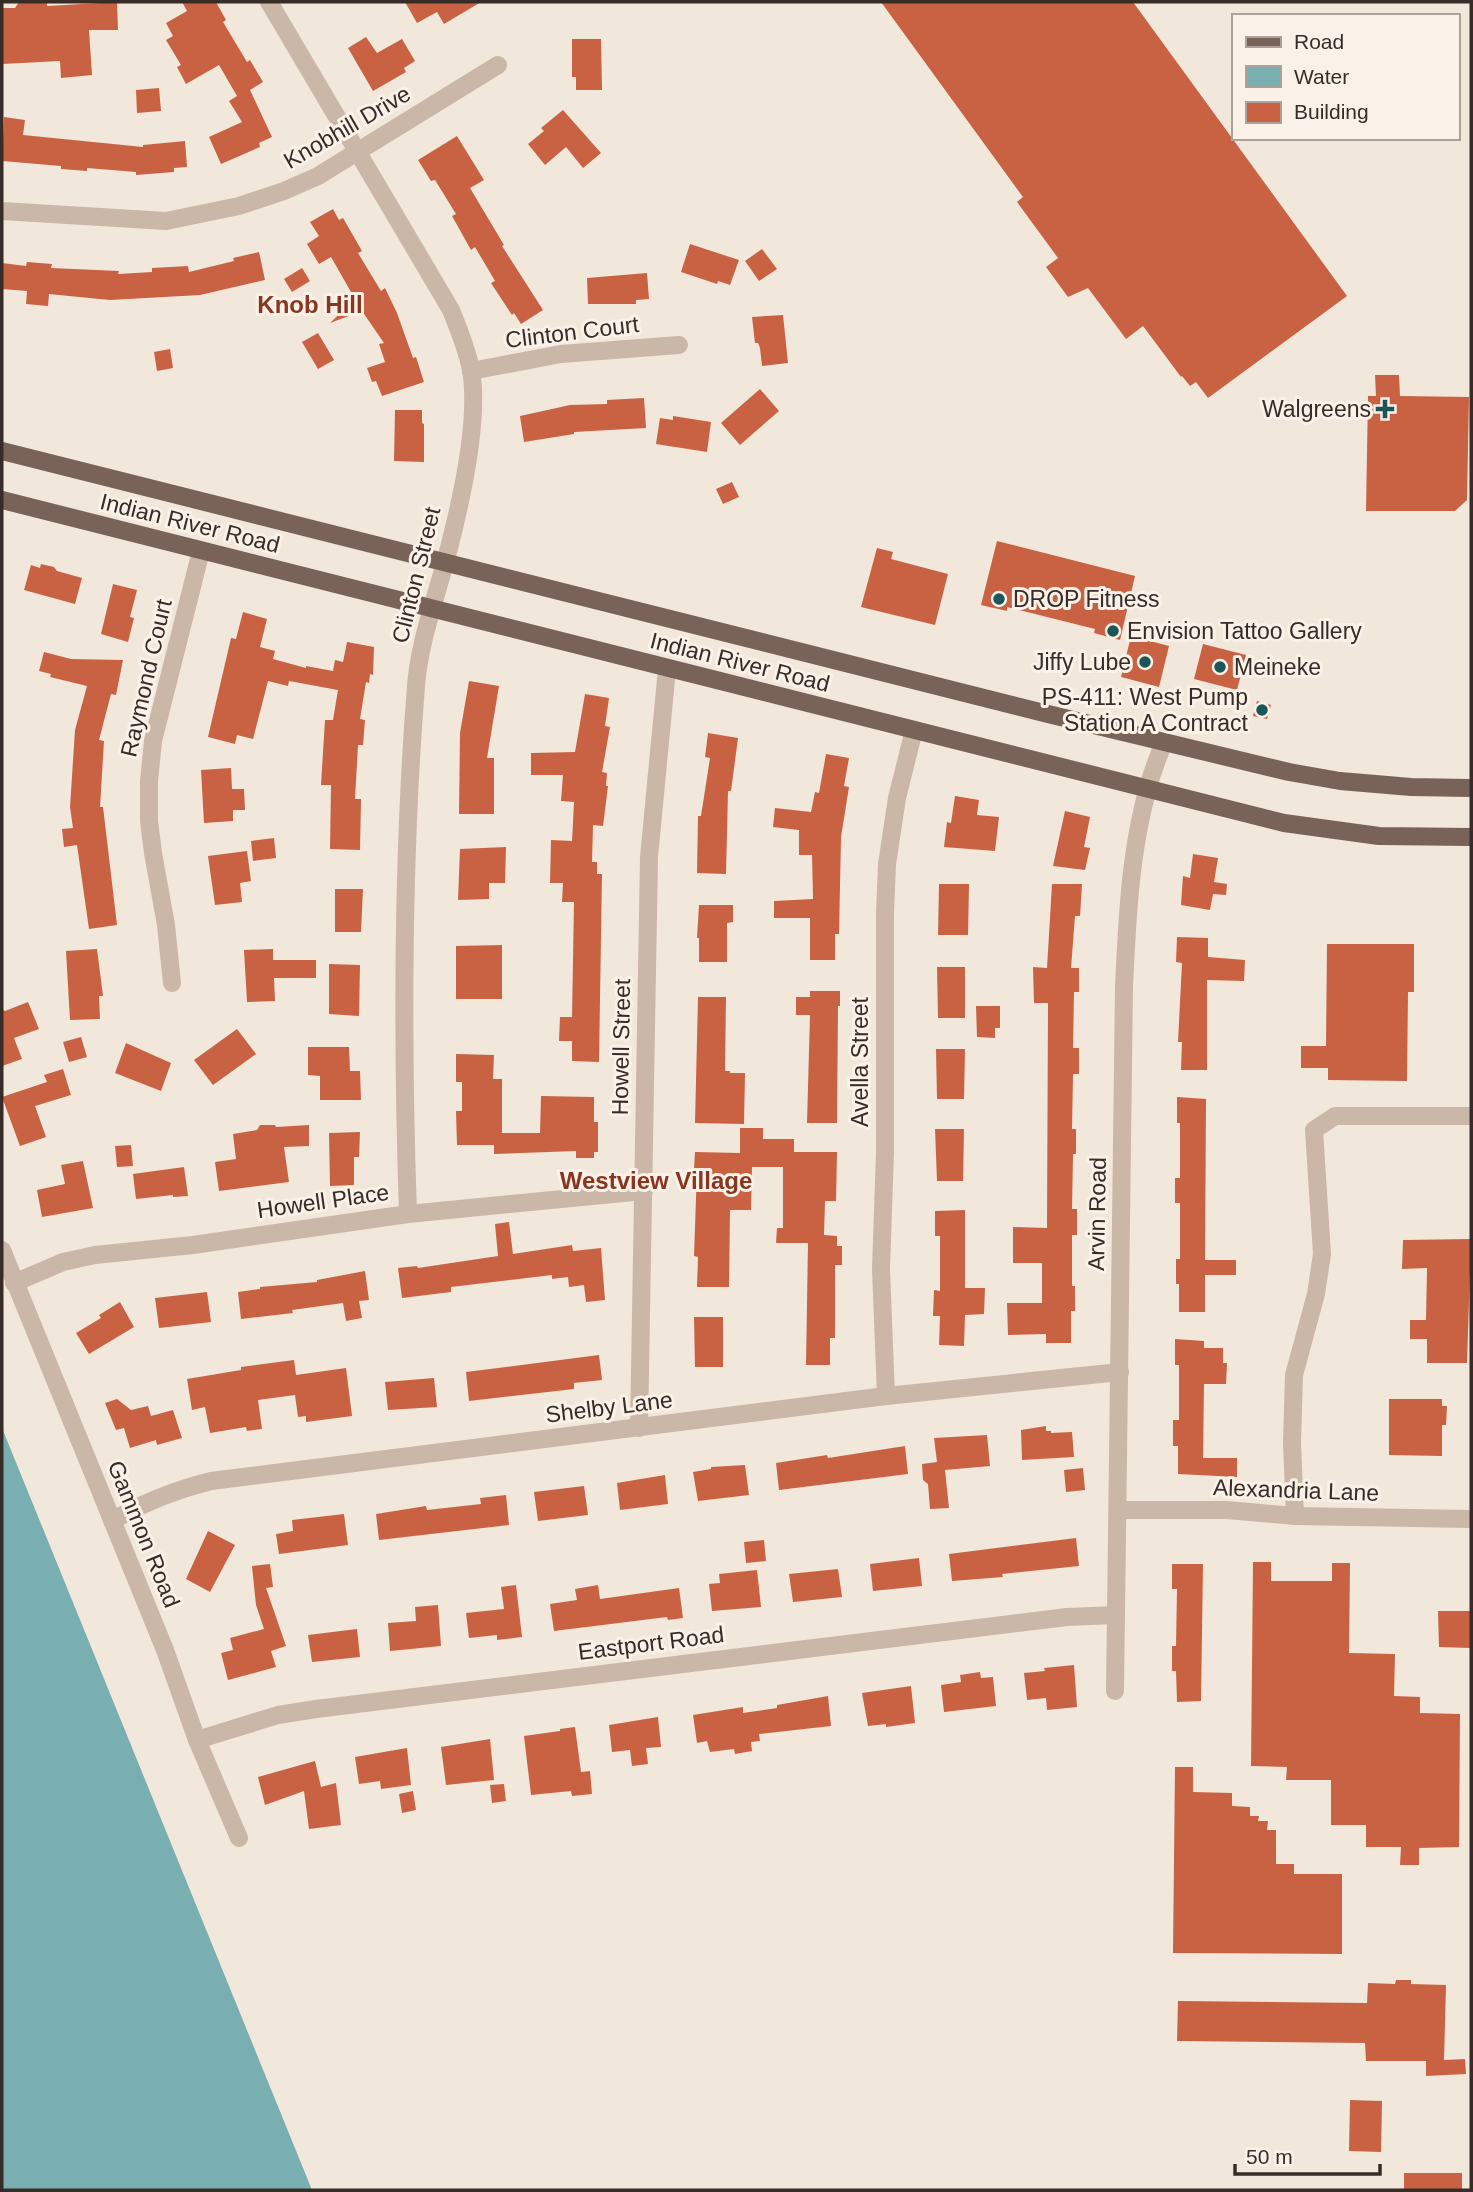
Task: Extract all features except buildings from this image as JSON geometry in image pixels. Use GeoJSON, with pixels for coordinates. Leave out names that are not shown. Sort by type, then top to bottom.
{"type":"FeatureCollection","features":[{"type":"Feature","properties":{"kind":"main road","name":"Indian River Road"},"geometry":{"type":"LineString","coordinates":[[2,451],[1293,773],[1340,781],[1411,787],[1471,788]]}},
{"type":"Feature","properties":{"kind":"main road","name":"Indian River Road"},"geometry":{"type":"LineString","coordinates":[[2,500],[1284,823],[1388,837],[1471,837]]}},
{"type":"Feature","properties":{"kind":"street","name":"Clinton Street"},"geometry":{"type":"LineString","coordinates":[[269,2],[451,310],[463,338],[471,371],[473,404],[466,468],[416,682],[404,931],[403,1042],[408,1214]]}},
{"type":"Feature","properties":{"kind":"street","name":"Knobhill Drive"},"geometry":{"type":"LineString","coordinates":[[2,211],[166,222],[239,206],[318,176],[498,65]]}},
{"type":"Feature","properties":{"kind":"street","name":"Clinton Court"},"geometry":{"type":"LineString","coordinates":[[471,371],[561,354],[679,345]]}},
{"type":"Feature","properties":{"kind":"street","name":"Raymond Court"},"geometry":{"type":"LineString","coordinates":[[172,983],[149,821],[149,781],[153,741],[201,551]]}},
{"type":"Feature","properties":{"kind":"street","name":"Howell Street"},"geometry":{"type":"LineString","coordinates":[[639,1427],[649,857],[667,669]]}},
{"type":"Feature","properties":{"kind":"street","name":"Avella Street"},"geometry":{"type":"LineString","coordinates":[[887,1396],[881,1269],[885,1152],[887,864],[897,798],[914,730]]}},
{"type":"Feature","properties":{"kind":"street","name":"Arvin Road"},"geometry":{"type":"LineString","coordinates":[[1115,1691],[1124,974],[1135,855],[1148,789],[1164,742]]}},
{"type":"Feature","properties":{"kind":"street"},"geometry":{"type":"LineString","coordinates":[[1295,1516],[1292,1443],[1294,1375],[1316,1294],[1322,1254],[1314,1130],[1335,1116],[1471,1116]]}},
{"type":"Feature","properties":{"kind":"street","name":"Howell Place"},"geometry":{"type":"LineString","coordinates":[[14,1283],[63,1262],[95,1255],[193,1245],[408,1214],[643,1191]]}},
{"type":"Feature","properties":{"kind":"street","name":"Gammon Road"},"geometry":{"type":"LineString","coordinates":[[2,1250],[165,1650],[197,1740],[239,1838]]}},
{"type":"Feature","properties":{"kind":"street","name":"Shelby Lane"},"geometry":{"type":"LineString","coordinates":[[112,1521],[165,1494],[211,1481],[887,1396],[1120,1372]]}},
{"type":"Feature","properties":{"kind":"street","name":"Alexandria Lane"},"geometry":{"type":"LineString","coordinates":[[1118,1510],[1227,1510],[1295,1516],[1471,1519]]}},
{"type":"Feature","properties":{"kind":"street","name":"Eastport Road"},"geometry":{"type":"LineString","coordinates":[[197,1740],[267,1718],[316,1709],[1068,1617],[1115,1615]]}},
{"type":"Feature","properties":{"kind":"water"},"geometry":{"type":"Polygon","coordinates":[[[2,1428],[312,2190],[2,2190],[2,1428]]]}},
{"type":"Feature","properties":{"kind":"place","name":"Walgreens"},"geometry":{"type":"Point","coordinates":[1385,409]}},
{"type":"Feature","properties":{"kind":"place","name":"DROP Fitness"},"geometry":{"type":"Point","coordinates":[999,599]}},
{"type":"Feature","properties":{"kind":"place","name":"Envision Tattoo Gallery"},"geometry":{"type":"Point","coordinates":[1113,631]}},
{"type":"Feature","properties":{"kind":"place","name":"Jiffy Lube"},"geometry":{"type":"Point","coordinates":[1145,662]}},
{"type":"Feature","properties":{"kind":"place","name":"Meineke"},"geometry":{"type":"Point","coordinates":[1220,667]}},
{"type":"Feature","properties":{"kind":"place","name":"PS-411: West Pump Station A Contract"},"geometry":{"type":"Point","coordinates":[1262,710]}},
{"type":"Feature","properties":{"kind":"district","name":"Knob Hill"},"geometry":{"type":"Point","coordinates":[310,304]}},
{"type":"Feature","properties":{"kind":"district","name":"Westview Village"},"geometry":{"type":"Point","coordinates":[656,1180]}}]}
